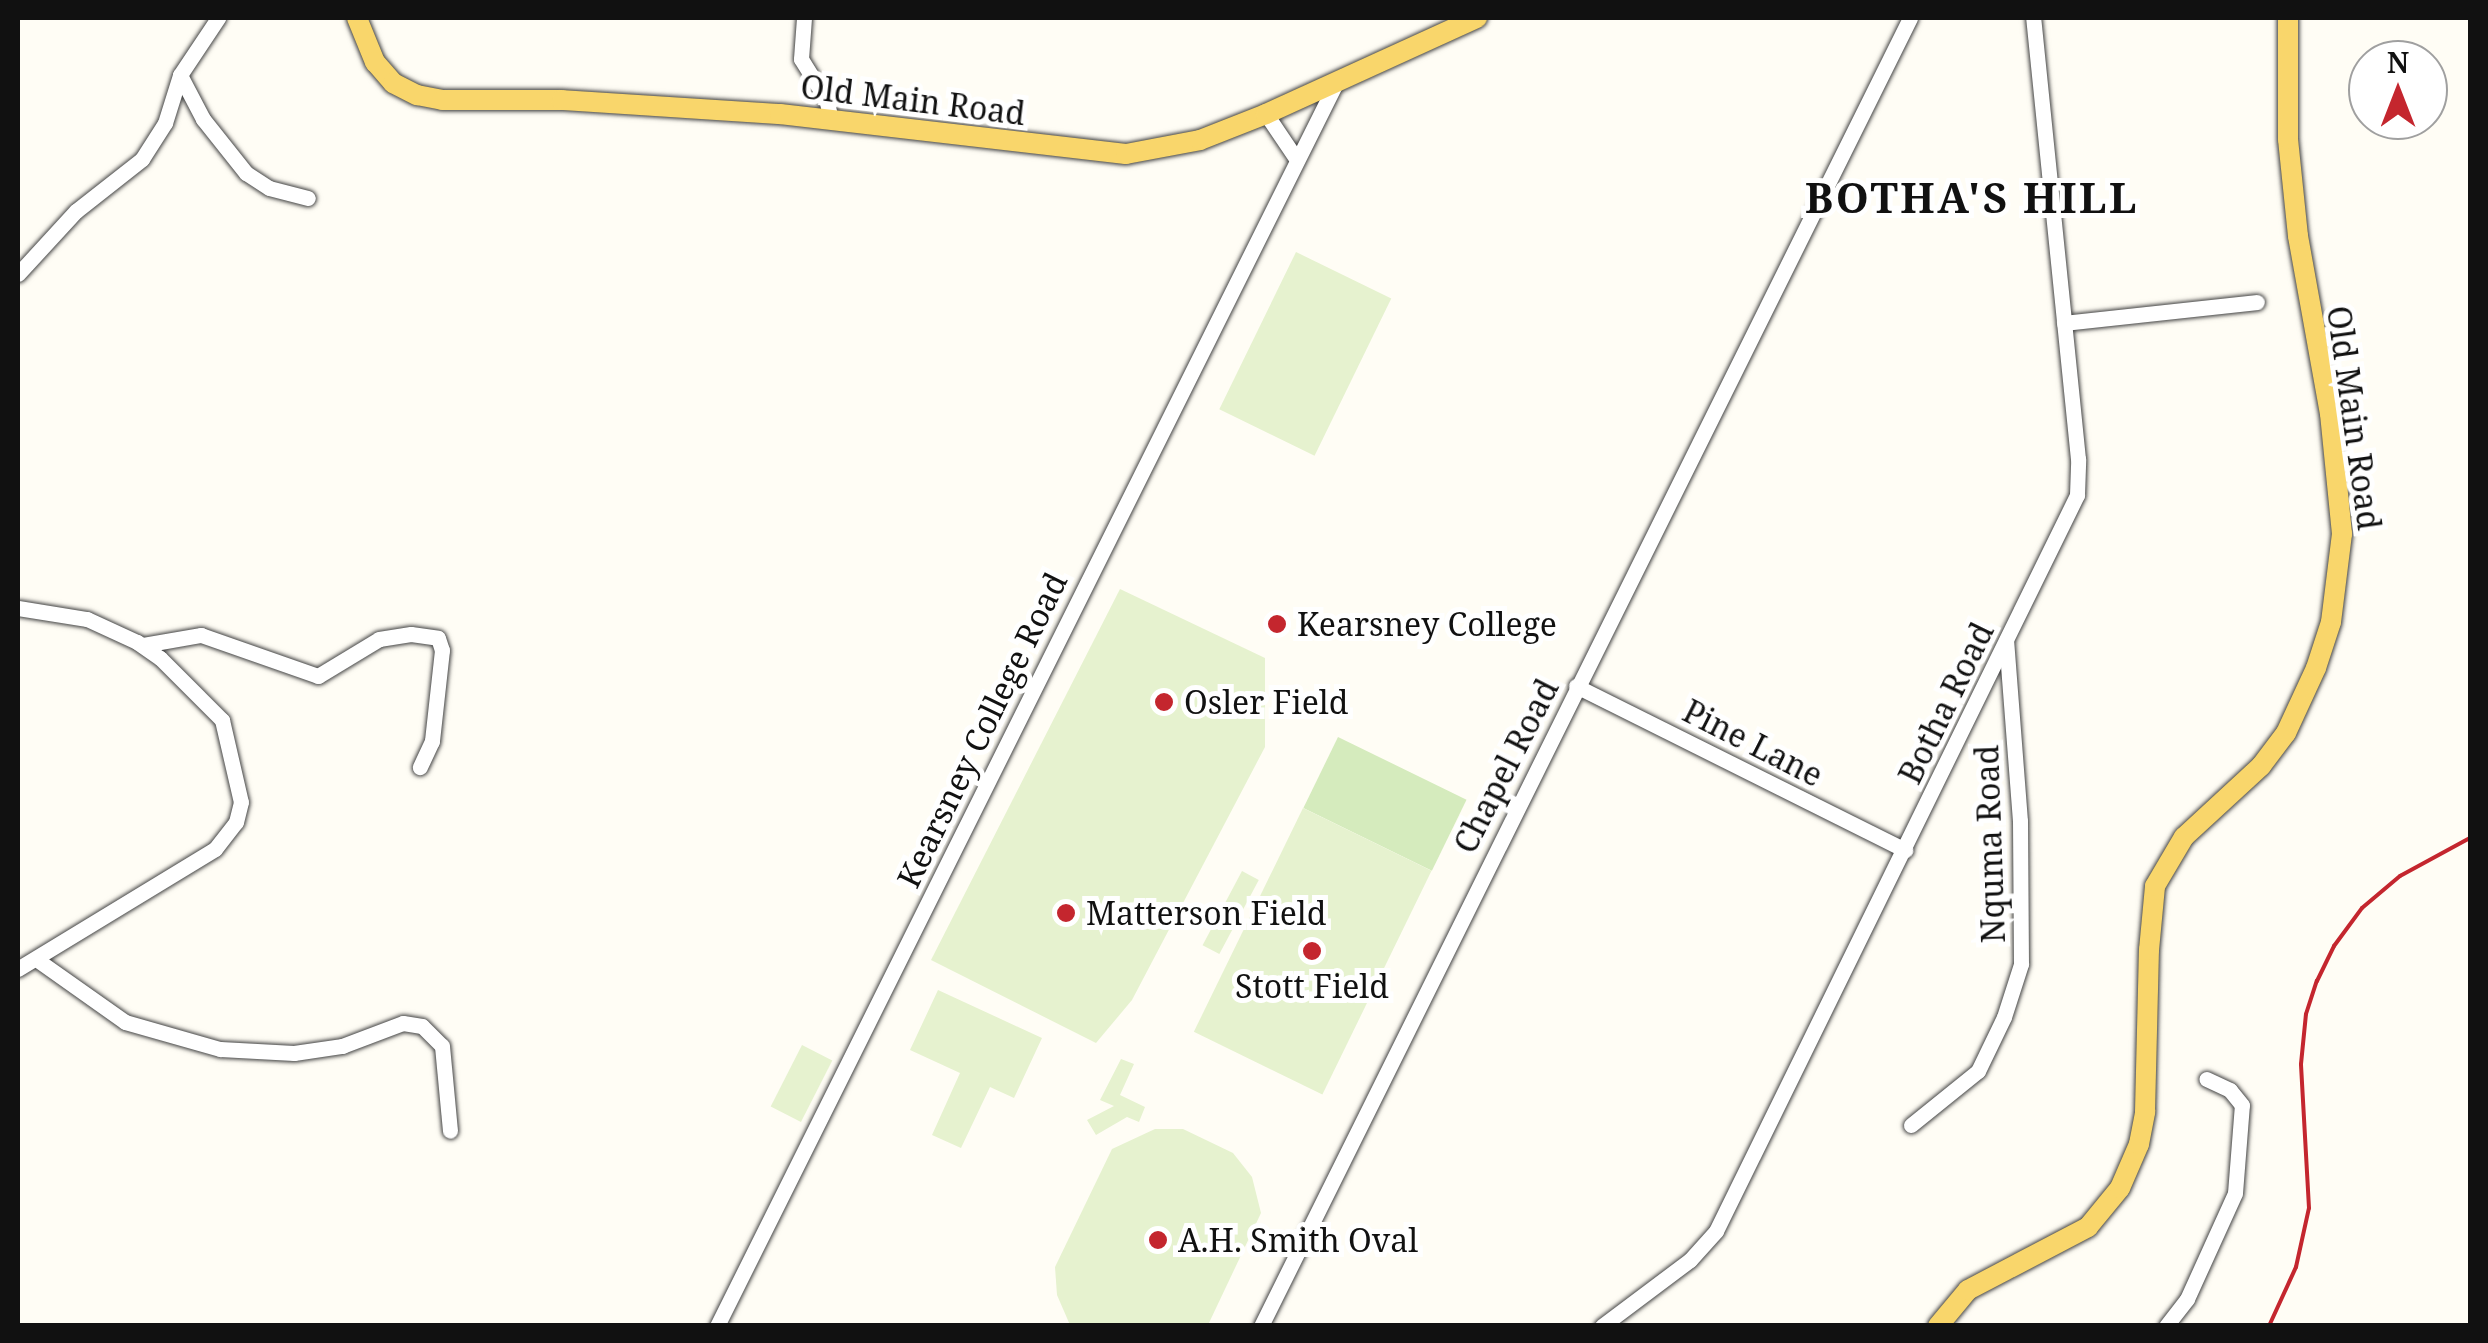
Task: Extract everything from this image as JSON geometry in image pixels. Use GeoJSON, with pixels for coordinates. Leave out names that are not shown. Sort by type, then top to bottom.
{"type":"FeatureCollection","features":[{"type":"Feature","properties":{"kind":"main road","name":"Old Main Road"},"geometry":{"type":"LineString","coordinates":[[356,18],[375,62],[393,83],[417,95],[831,119],[1126,154],[1200,140],[1335,86],[1477,18]]}},
{"type":"Feature","properties":{"kind":"main road","name":"Old Main Road"},"geometry":{"type":"LineString","coordinates":[[1938,1326],[1968,1290],[2088,1227],[2120,1188],[2144,1122],[2155,886],[2184,837],[2261,766],[2286,733],[2316,668],[2331,622],[2341,562],[2340,515],[2330,414],[2298,236],[2288,139],[2288,18]]}},
{"type":"Feature","properties":{"kind":"street"},"geometry":{"type":"LineString","coordinates":[[18,274],[76,210],[142,159],[165,123],[180,75],[218,18]]}},
{"type":"Feature","properties":{"kind":"street"},"geometry":{"type":"LineString","coordinates":[[804,18],[801,59],[826,99],[831,119]]}},
{"type":"Feature","properties":{"kind":"street","name":"Chapel Road"},"geometry":{"type":"LineString","coordinates":[[1261,1326],[1910,18]]}},
{"type":"Feature","properties":{"kind":"street","name":"Botha Road"},"geometry":{"type":"LineString","coordinates":[[1602,1326],[1690,1260],[1716,1231],[2078,496],[2033,18]]}},
{"type":"Feature","properties":{"kind":"street"},"geometry":{"type":"LineString","coordinates":[[180,75],[203,118],[246,174],[269,188],[308,198]]}},
{"type":"Feature","properties":{"kind":"street","name":"Kearsney College Road"},"geometry":{"type":"LineString","coordinates":[[716,1326],[1335,86]]}},
{"type":"Feature","properties":{"kind":"street"},"geometry":{"type":"LineString","coordinates":[[1266,114],[1297,160]]}},
{"type":"Feature","properties":{"kind":"street"},"geometry":{"type":"LineString","coordinates":[[2064,323],[2257,302]]}},
{"type":"Feature","properties":{"kind":"street"},"geometry":{"type":"LineString","coordinates":[[18,608],[76,616],[142,645],[222,720],[241,792],[236,822],[224,841],[18,970]]}},
{"type":"Feature","properties":{"kind":"street"},"geometry":{"type":"LineString","coordinates":[[142,645],[200,634],[318,676],[379,639],[411,634],[438,638],[442,650],[432,741],[420,767]]}},
{"type":"Feature","properties":{"kind":"street","name":"Nquma Road"},"geometry":{"type":"LineString","coordinates":[[1911,1125],[1978,1070],[2004,1017],[2021,964],[2020,821],[2006,642]]}},
{"type":"Feature","properties":{"kind":"street","name":"Pine Lane"},"geometry":{"type":"LineString","coordinates":[[1576,686],[1905,850]]}},
{"type":"Feature","properties":{"kind":"street"},"geometry":{"type":"LineString","coordinates":[[36,959],[125,1022],[220,1049],[294,1053],[342,1046],[404,1023],[422,1026],[442,1046],[450,1131]]}},
{"type":"Feature","properties":{"kind":"street"},"geometry":{"type":"LineString","coordinates":[[2166,1326],[2187,1299],[2235,1193],[2244,1112],[2230,1090],[2206,1079]]}},
{"type":"Feature","properties":{"kind":"green space"},"geometry":{"type":"Polygon","coordinates":[[[1296,252],[1391,298],[1315,456],[1219,409],[1296,252]]]}},
{"type":"Feature","properties":{"kind":"green space"},"geometry":{"type":"Polygon","coordinates":[[[1120,589],[1265,658],[1265,747],[1132,1000],[1096,1043],[931,960],[1120,589]]]}},
{"type":"Feature","properties":{"kind":"green space"},"geometry":{"type":"Polygon","coordinates":[[[1338,737],[1467,800],[1432,871],[1303,808],[1338,737]]]}},
{"type":"Feature","properties":{"kind":"green space","name":"Stott Field"},"geometry":{"type":"Polygon","coordinates":[[[1303,808],[1432,871],[1322,1094],[1194,1032],[1303,808]]]}},
{"type":"Feature","properties":{"kind":"green space"},"geometry":{"type":"Polygon","coordinates":[[[1242,871],[1259,880],[1219,954],[1203,945],[1242,871]]]}},
{"type":"Feature","properties":{"kind":"green space"},"geometry":{"type":"Polygon","coordinates":[[[938,990],[1042,1038],[1014,1098],[990,1087],[961,1148],[932,1135],[960,1073],[910,1050],[938,990]]]}},
{"type":"Feature","properties":{"kind":"green space"},"geometry":{"type":"Polygon","coordinates":[[[802,1045],[832,1060],[801,1122],[771,1106],[802,1045]]]}},
{"type":"Feature","properties":{"kind":"green space"},"geometry":{"type":"Polygon","coordinates":[[[1121,1059],[1134,1064],[1120,1095],[1145,1107],[1139,1122],[1127,1117],[1096,1135],[1087,1120],[1114,1106],[1100,1100],[1121,1059]]]}},
{"type":"Feature","properties":{"kind":"green space","name":"A.H. Smith Oval"},"geometry":{"type":"Polygon","coordinates":[[[1155,1129],[1183,1129],[1233,1153],[1252,1177],[1261,1213],[1208,1325],[1070,1325],[1057,1295],[1055,1267],[1112,1149],[1155,1129]]]}},
{"type":"Feature","properties":{"kind":"railway"},"geometry":{"type":"LineString","coordinates":[[2269,1326],[2296,1267],[2309,1208],[2301,1064],[2306,1014],[2317,981],[2334,946],[2362,908],[2400,876],[2470,838]]}},
{"type":"Feature","properties":{"kind":"place","name":"Kearsney College"},"geometry":{"type":"Point","coordinates":[1277,624]}},
{"type":"Feature","properties":{"kind":"place","name":"Osler Field"},"geometry":{"type":"Point","coordinates":[1164,702]}},
{"type":"Feature","properties":{"kind":"place","name":"Matterson Field"},"geometry":{"type":"Point","coordinates":[1066,913]}},
{"type":"Feature","properties":{"kind":"place","name":"Stott Field"},"geometry":{"type":"Point","coordinates":[1312,951]}},
{"type":"Feature","properties":{"kind":"place","name":"A.H. Smith Oval"},"geometry":{"type":"Point","coordinates":[1158,1240]}},
{"type":"Feature","properties":{"kind":"district","name":"BOTHA'S HILL"},"geometry":{"type":"Point","coordinates":[1972,197]}}]}
